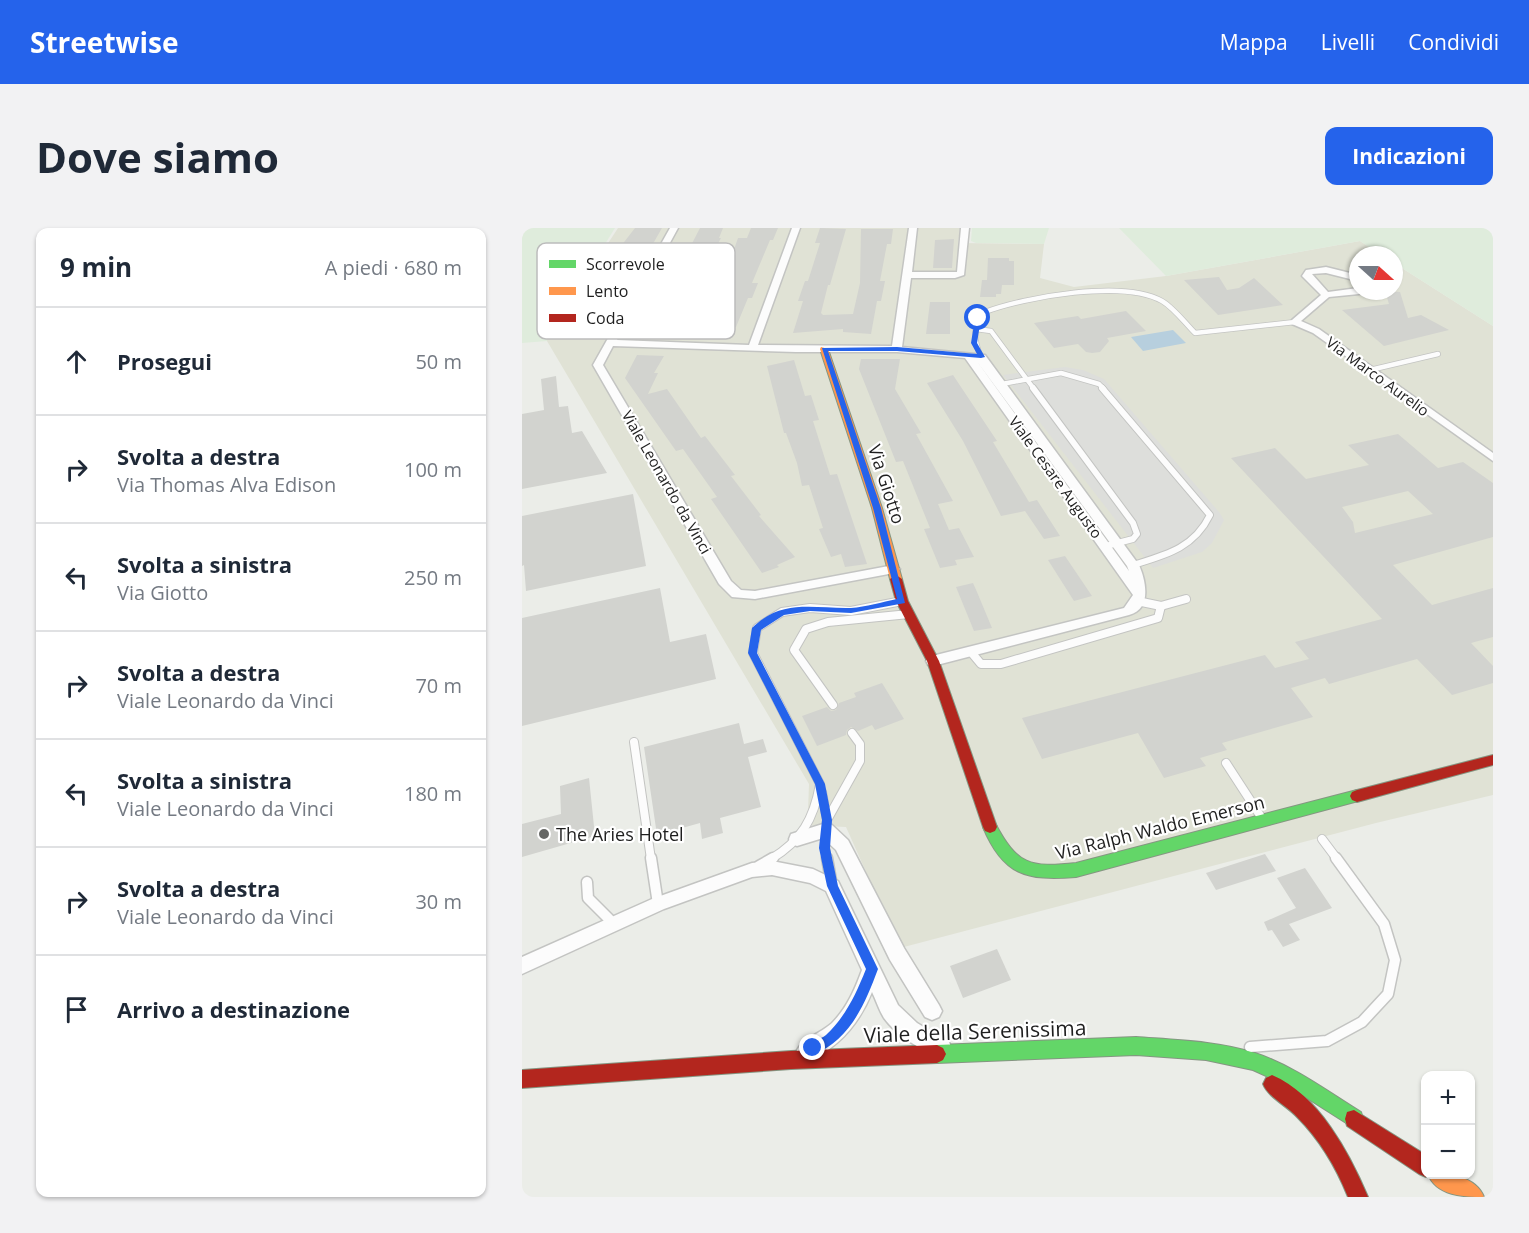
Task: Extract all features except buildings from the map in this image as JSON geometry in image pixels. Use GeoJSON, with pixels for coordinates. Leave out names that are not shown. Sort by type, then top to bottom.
{"type":"FeatureCollection","features":[{"type":"Feature","properties":{"kind":"street","name":"Viale Leonardo da Vinci"},"geometry":{"type":"LineString","coordinates":[[666,243],[674,228]]}},
{"type":"Feature","properties":{"kind":"street"},"geometry":{"type":"LineString","coordinates":[[753,346],[796,228]]}},
{"type":"Feature","properties":{"kind":"street"},"geometry":{"type":"LineString","coordinates":[[897,349],[913,228]]}},
{"type":"Feature","properties":{"kind":"street"},"geometry":{"type":"LineString","coordinates":[[908,275],[961,273],[965,228]]}},
{"type":"Feature","properties":{"kind":"street"},"geometry":{"type":"LineString","coordinates":[[1326,295],[1306,276],[1309,272],[1326,270],[1349,276]]}},
{"type":"Feature","properties":{"kind":"street"},"geometry":{"type":"LineString","coordinates":[[1295,322],[1326,295],[1349,292]]}},
{"type":"Feature","properties":{"kind":"street","name":"Via Marco Aurelio"},"geometry":{"type":"LineString","coordinates":[[1295,322],[1316,331],[1493,458]]}},
{"type":"Feature","properties":{"kind":"street","name":"Viale Leonardo da Vinci"},"geometry":{"type":"LineString","coordinates":[[614,339],[598,366],[726,584],[737,594],[755,595],[894,569]]}},
{"type":"Feature","properties":{"kind":"street"},"geometry":{"type":"LineString","coordinates":[[612,343],[897,349],[981,357]]}},
{"type":"Feature","properties":{"kind":"street","name":"Via Giotto"},"geometry":{"type":"LineString","coordinates":[[824,349],[894,569],[902,601],[933,661]]}},
{"type":"Feature","properties":{"kind":"street","name":"Viale Cesare Augusto"},"geometry":{"type":"LineString","coordinates":[[968,355],[1132,583],[1137,601]]}},
{"type":"Feature","properties":{"kind":"street","name":"Viale Cesare Augusto"},"geometry":{"type":"LineString","coordinates":[[981,357],[1133,565],[1141,584],[1137,601]]}},
{"type":"Feature","properties":{"kind":"street"},"geometry":{"type":"LineString","coordinates":[[933,661],[1129,611],[1134,608],[1137,601]]}},
{"type":"Feature","properties":{"kind":"street","name":"Via Ralph Waldo Emerson"},"geometry":{"type":"LineString","coordinates":[[933,661],[992,834],[1008,858],[1025,870],[1047,874],[1076,870],[1493,760]]}},
{"type":"Feature","properties":{"kind":"street"},"geometry":{"type":"LineString","coordinates":[[797,839],[827,825],[842,845],[897,954],[932,1011]]}},
{"type":"Feature","properties":{"kind":"street"},"geometry":{"type":"LineString","coordinates":[[522,966],[658,904],[752,870],[811,884],[832,886],[891,1011],[910,1030],[949,1054]]}},
{"type":"Feature","properties":{"kind":"street"},"geometry":{"type":"LineString","coordinates":[[791,1060],[829,1040],[857,1007],[872,969]]}},
{"type":"Feature","properties":{"kind":"street","name":"Viale della Serenissima"},"geometry":{"type":"LineString","coordinates":[[522,1079],[791,1060],[1136,1046],[1206,1051]]}},
{"type":"Feature","properties":{"kind":"street"},"geometry":{"type":"LineString","coordinates":[[1206,1051],[1255,1062],[1294,1080],[1421,1164]]}},
{"type":"Feature","properties":{"kind":"street"},"geometry":{"type":"LineString","coordinates":[[1206,1051],[1249,1069],[1292,1096],[1325,1131],[1351,1172],[1358,1197]]}},
{"type":"Feature","properties":{"kind":"street","name":"Viale della Serenissima"},"geometry":{"type":"LineString","coordinates":[[522,1090],[601,1073]]}},
{"type":"Feature","properties":{"kind":"street"},"geometry":{"type":"LineString","coordinates":[[1445,1179],[1474,1197]]}},
{"type":"Feature","properties":{"kind":"lane"},"geometry":{"type":"LineString","coordinates":[[981,357],[974,343],[980,316],[992,309],[1081,291],[1106,289],[1141,293],[1163,301],[1194,333],[1295,322]]}},
{"type":"Feature","properties":{"kind":"lane"},"geometry":{"type":"LineString","coordinates":[[976,329],[991,331],[1133,523],[1137,534],[1133,539],[1106,546]]}},
{"type":"Feature","properties":{"kind":"lane"},"geometry":{"type":"LineString","coordinates":[[1370,370],[1438,354]]}},
{"type":"Feature","properties":{"kind":"lane"},"geometry":{"type":"LineString","coordinates":[[1002,384],[1061,373],[1099,384],[1210,515],[1205,529],[1189,544],[1176,552],[1133,565]]}},
{"type":"Feature","properties":{"kind":"lane"},"geometry":{"type":"LineString","coordinates":[[1137,601],[1161,606],[1186,599]]}},
{"type":"Feature","properties":{"kind":"lane"},"geometry":{"type":"LineString","coordinates":[[832,886],[825,848],[827,825],[820,784],[753,653],[757,628],[782,612],[810,608],[851,610],[902,601]]}},
{"type":"Feature","properties":{"kind":"lane"},"geometry":{"type":"LineString","coordinates":[[971,652],[981,664],[1001,664],[1158,618],[1161,606]]}},
{"type":"Feature","properties":{"kind":"lane"},"geometry":{"type":"LineString","coordinates":[[833,705],[794,650],[806,629],[828,622],[910,614]]}},
{"type":"Feature","properties":{"kind":"lane"},"geometry":{"type":"LineString","coordinates":[[827,825],[860,761],[860,744],[852,733]]}},
{"type":"Feature","properties":{"kind":"lane"},"geometry":{"type":"LineString","coordinates":[[634,742],[658,904]]}},
{"type":"Feature","properties":{"kind":"lane"},"geometry":{"type":"LineString","coordinates":[[1226,763],[1263,820]]}},
{"type":"Feature","properties":{"kind":"lane"},"geometry":{"type":"LineString","coordinates":[[752,870],[781,854],[810,826],[817,807],[820,784]]}},
{"type":"Feature","properties":{"kind":"lane"},"geometry":{"type":"LineString","coordinates":[[1206,1051],[1327,1041],[1362,1022],[1388,994],[1395,960],[1384,924],[1322,839]]}},
{"type":"Feature","properties":{"kind":"lane"},"geometry":{"type":"LineString","coordinates":[[587,882],[588,898],[609,919],[610,926]]}},
{"type":"Feature","properties":{"kind":"shaded area"},"geometry":{"type":"Polygon","coordinates":[[[618,228],[960,228],[958,243],[1044,244],[1040,278],[1074,287],[1166,276],[1360,241],[1368,246],[1349,246],[1349,300],[1403,300],[1403,269],[1493,326],[1493,795],[1376,823],[900,948],[846,827],[801,825],[808,811],[809,784],[546,339],[735,339],[735,243],[608,243],[618,228]]]}},
{"type":"Feature","properties":{"kind":"shaded area"},"geometry":{"type":"Polygon","coordinates":[[[1173,330],[1186,343],[1143,351],[1131,337],[1173,330]]]}},
{"type":"Feature","properties":{"kind":"shaded area"},"geometry":{"type":"Polygon","coordinates":[[[1065,367],[1083,370],[1104,379],[1219,512],[1224,520],[1212,543],[1202,552],[1153,568],[1003,375],[1065,367]]]}},
{"type":"Feature","properties":{"kind":"green space"},"geometry":{"type":"Polygon","coordinates":[[[522,228],[615,228],[606,243],[537,243],[537,339],[547,339],[547,341],[522,343],[522,228]]]}},
{"type":"Feature","properties":{"kind":"green space"},"geometry":{"type":"Polygon","coordinates":[[[972,228],[1049,228],[1044,244],[976,243],[971,241],[972,228]]]}},
{"type":"Feature","properties":{"kind":"green space"},"geometry":{"type":"Polygon","coordinates":[[[1119,228],[1493,228],[1493,326],[1403,269],[1403,246],[1368,246],[1360,241],[1166,276],[1119,228]]]}},
{"type":"Feature","properties":{"kind":"traffic: fast"},"geometry":{"type":"LineString","coordinates":[[990,827],[996,842],[1004,853],[1023,867],[1047,872],[1076,870],[1357,796]]}},
{"type":"Feature","properties":{"kind":"traffic: fast"},"geometry":{"type":"LineString","coordinates":[[937,1054],[1136,1046],[1206,1051],[1255,1062],[1294,1080],[1354,1119]]}},
{"type":"Feature","properties":{"kind":"traffic: slow"},"geometry":{"type":"LineString","coordinates":[[824,349],[877,508],[896,579]]}},
{"type":"Feature","properties":{"kind":"traffic: slow"},"geometry":{"type":"LineString","coordinates":[[1445,1179],[1474,1197]]}},
{"type":"Feature","properties":{"kind":"traffic: jam"},"geometry":{"type":"LineString","coordinates":[[896,579],[902,601],[933,661],[990,827]]}},
{"type":"Feature","properties":{"kind":"traffic: jam"},"geometry":{"type":"LineString","coordinates":[[1357,796],[1493,760]]}},
{"type":"Feature","properties":{"kind":"traffic: jam"},"geometry":{"type":"LineString","coordinates":[[522,1079],[791,1060],[937,1054]]}},
{"type":"Feature","properties":{"kind":"traffic: jam"},"geometry":{"type":"LineString","coordinates":[[1272,1084],[1300,1107],[1324,1133],[1343,1163],[1358,1197]]}},
{"type":"Feature","properties":{"kind":"traffic: jam"},"geometry":{"type":"LineString","coordinates":[[1354,1119],[1421,1164]]}},
{"type":"Feature","properties":{"kind":"place","name":"The Aries Hotel"},"geometry":{"type":"Point","coordinates":[544,834]}},
{"type":"Feature","properties":{"kind":"route"},"geometry":{"type":"LineString","coordinates":[[813,1048],[829,1040],[857,1007],[872,969],[832,886],[825,848],[827,820],[820,784],[753,653],[757,628],[782,612],[810,608],[851,610],[902,601],[877,508],[824,349],[897,349],[981,357],[974,343],[978,318]]}}]}
